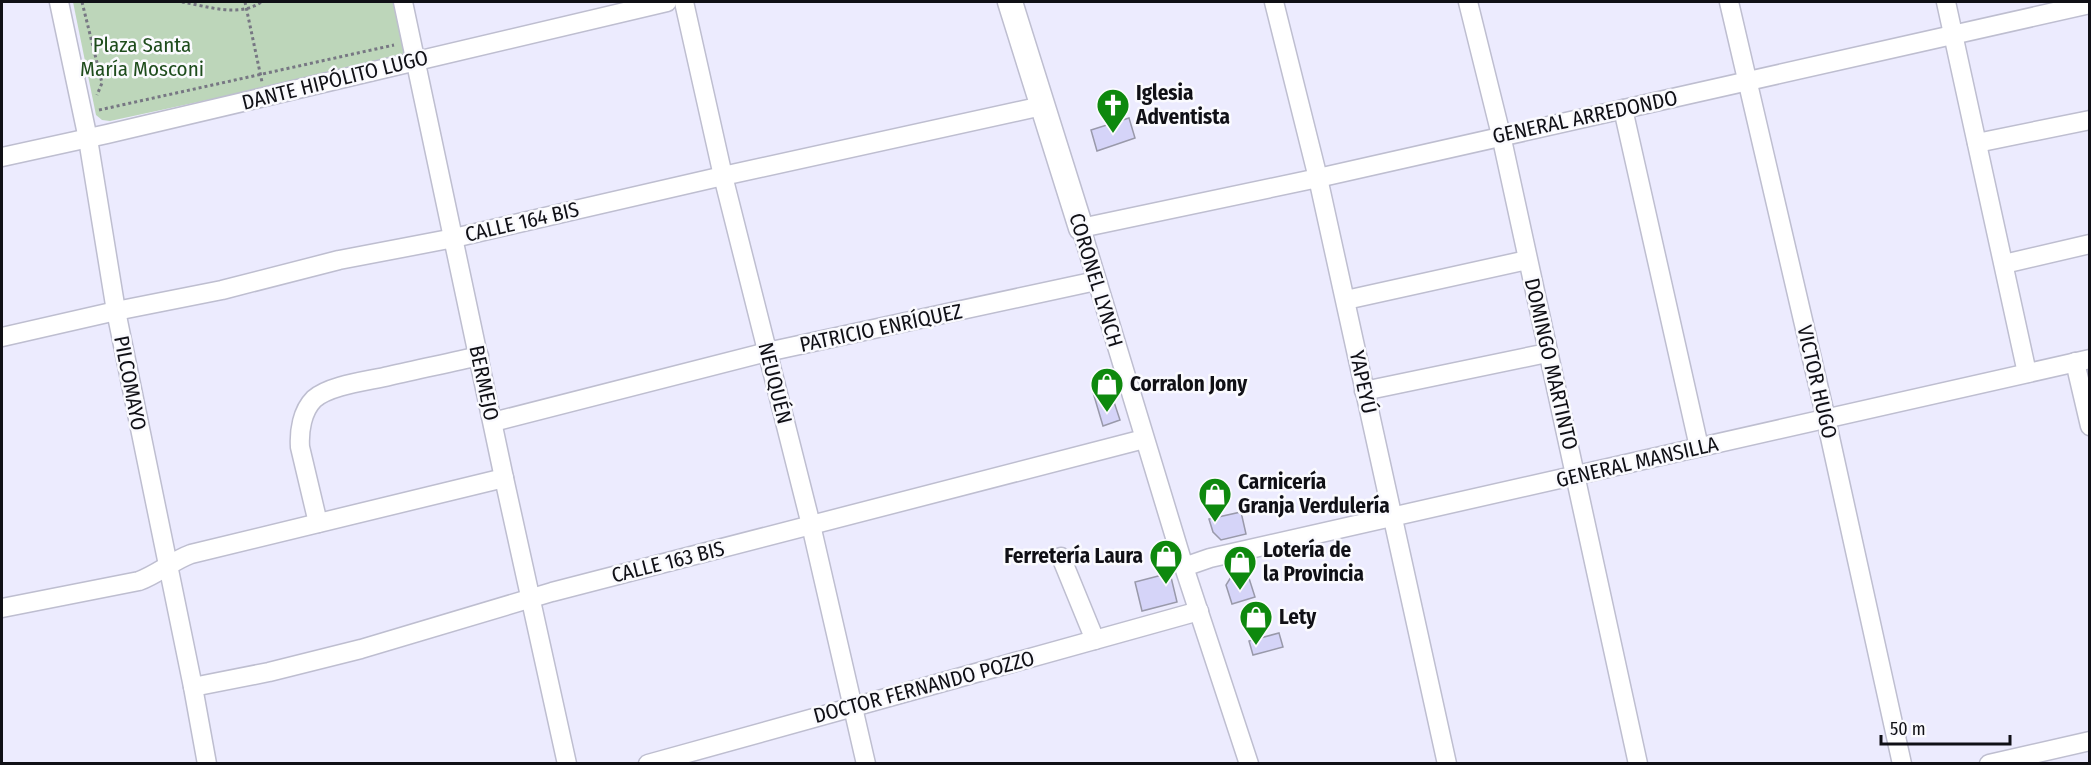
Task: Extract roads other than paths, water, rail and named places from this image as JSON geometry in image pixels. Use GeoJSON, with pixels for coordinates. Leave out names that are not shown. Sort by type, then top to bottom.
{"type":"FeatureCollection","features":[{"type":"Feature","properties":{"kind":"main road","name":"CORONEL LYNCH"},"geometry":{"type":"LineString","coordinates":[[1010,2],[1081,228]]}},
{"type":"Feature","properties":{"kind":"street","name":"PILCOMAYO"},"geometry":{"type":"LineString","coordinates":[[59,2],[93,109],[88,139],[116,311],[207,764]]}},
{"type":"Feature","properties":{"kind":"street","name":"BERMEJO"},"geometry":{"type":"LineString","coordinates":[[403,2],[567,764]]}},
{"type":"Feature","properties":{"kind":"street","name":"DANTE HIPÓLITO LUGO"},"geometry":{"type":"LineString","coordinates":[[2,157],[88,139],[667,2]]}},
{"type":"Feature","properties":{"kind":"street","name":"NEUQUÉN"},"geometry":{"type":"LineString","coordinates":[[684,2],[723,176],[811,525],[851,707],[866,764]]}},
{"type":"Feature","properties":{"kind":"street","name":"YAPEYÚ"},"geometry":{"type":"LineString","coordinates":[[1274,2],[1346,300],[1447,764]]}},
{"type":"Feature","properties":{"kind":"street","name":"DOMINGO MARTINTO"},"geometry":{"type":"LineString","coordinates":[[1468,2],[1501,135],[1638,764]]}},
{"type":"Feature","properties":{"kind":"street","name":"VICTOR HUGO"},"geometry":{"type":"LineString","coordinates":[[1730,2],[1826,419],[1902,764]]}},
{"type":"Feature","properties":{"kind":"street"},"geometry":{"type":"LineString","coordinates":[[1946,2],[2027,372]]}},
{"type":"Feature","properties":{"kind":"street","name":"GENERAL ARREDONDO"},"geometry":{"type":"LineString","coordinates":[[1081,228],[1318,178],[2090,4]]}},
{"type":"Feature","properties":{"kind":"street","name":"CALLE 164 BIS"},"geometry":{"type":"LineString","coordinates":[[2,337],[222,290],[339,260],[454,238],[1042,106]]}},
{"type":"Feature","properties":{"kind":"street"},"geometry":{"type":"LineString","coordinates":[[1623,109],[1699,447]]}},
{"type":"Feature","properties":{"kind":"street"},"geometry":{"type":"LineString","coordinates":[[1977,143],[2090,120]]}},
{"type":"Feature","properties":{"kind":"street","name":"CORONEL LYNCH"},"geometry":{"type":"LineString","coordinates":[[1081,228],[1184,567],[1249,764]]}},
{"type":"Feature","properties":{"kind":"street"},"geometry":{"type":"LineString","coordinates":[[2004,264],[2090,244]]}},
{"type":"Feature","properties":{"kind":"street"},"geometry":{"type":"LineString","coordinates":[[1346,300],[1527,260]]}},
{"type":"Feature","properties":{"kind":"street","name":"PATRICIO ENRÍQUEZ"},"geometry":{"type":"LineString","coordinates":[[493,422],[767,352],[1096,281]]}},
{"type":"Feature","properties":{"kind":"street"},"geometry":{"type":"LineString","coordinates":[[1364,391],[1547,353]]}},
{"type":"Feature","properties":{"kind":"street"},"geometry":{"type":"LineString","coordinates":[[318,523],[299,434],[307,408],[315,398],[331,390],[353,384],[479,356]]}},
{"type":"Feature","properties":{"kind":"street"},"geometry":{"type":"LineString","coordinates":[[2082,361],[2090,426]]}},
{"type":"Feature","properties":{"kind":"street","name":"GENERAL MANSILLA"},"geometry":{"type":"LineString","coordinates":[[1184,567],[1210,558],[2082,361]]}},
{"type":"Feature","properties":{"kind":"street","name":"CALLE 163 BIS"},"geometry":{"type":"LineString","coordinates":[[193,687],[270,672],[563,589],[1144,439]]}},
{"type":"Feature","properties":{"kind":"street"},"geometry":{"type":"LineString","coordinates":[[2,608],[139,581],[191,554],[504,478]]}},
{"type":"Feature","properties":{"kind":"street"},"geometry":{"type":"LineString","coordinates":[[1061,557],[1095,640]]}},
{"type":"Feature","properties":{"kind":"street","name":"DOCTOR FERNANDO POZZO"},"geometry":{"type":"LineString","coordinates":[[648,764],[1199,611]]}},
{"type":"Feature","properties":{"kind":"street"},"geometry":{"type":"LineString","coordinates":[[1989,764],[2090,741]]}},
{"type":"Feature","properties":{"kind":"place","name":"Iglesia Adventista"},"geometry":{"type":"Point","coordinates":[1113,134]}},
{"type":"Feature","properties":{"kind":"place","name":"Corralon Jony"},"geometry":{"type":"Point","coordinates":[1107,413]}},
{"type":"Feature","properties":{"kind":"place","name":"Carnicería Granja Verdulería"},"geometry":{"type":"Point","coordinates":[1215,523]}},
{"type":"Feature","properties":{"kind":"place","name":"Ferretería Laura"},"geometry":{"type":"Point","coordinates":[1166,585]}},
{"type":"Feature","properties":{"kind":"place","name":"Lotería de la Provincia"},"geometry":{"type":"Point","coordinates":[1240,591]}},
{"type":"Feature","properties":{"kind":"place","name":"Lety"},"geometry":{"type":"Point","coordinates":[1256,646]}},
{"type":"Feature","properties":{"kind":"park label","name":"Plaza Santa María Mosconi"},"geometry":{"type":"Point","coordinates":[142,57]}}]}
